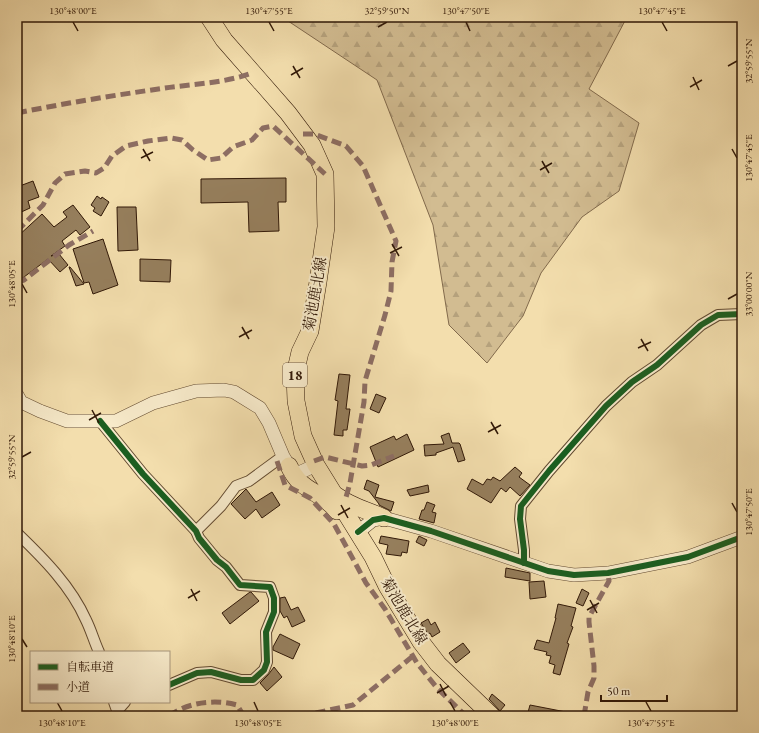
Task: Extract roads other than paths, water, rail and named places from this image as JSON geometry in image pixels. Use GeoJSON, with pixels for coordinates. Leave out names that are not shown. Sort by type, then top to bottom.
{"type":"FeatureCollection","features":[{"type":"Feature","properties":{"kind":"main road","name":"菊池鹿北線"},"geometry":{"type":"LineString","coordinates":[[209,17],[224,40],[288,113],[312,145],[325,174],[326,227],[318,282],[310,331],[300,352],[295,374],[296,401],[303,436],[316,465],[360,536],[387,586],[421,642],[438,664],[492,716]]}},
{"type":"Feature","properties":{"kind":"main road"},"geometry":{"type":"LineString","coordinates":[[286,461],[293,476],[299,482],[332,504],[343,519],[360,536]]}},
{"type":"Feature","properties":{"kind":"main road"},"geometry":{"type":"LineString","coordinates":[[332,492],[358,508],[384,518]]}},
{"type":"Feature","properties":{"kind":"street"},"geometry":{"type":"LineString","coordinates":[[524,563],[520,519],[521,506],[549,471],[606,406],[632,382],[657,365],[701,325],[718,315],[742,314]]}},
{"type":"Feature","properties":{"kind":"street"},"geometry":{"type":"LineString","coordinates":[[17,395],[21,402],[52,416],[68,420],[116,421],[153,403],[196,391],[234,392],[260,408],[276,437],[286,461],[295,472],[301,472],[316,465]]}},
{"type":"Feature","properties":{"kind":"street"},"geometry":{"type":"LineString","coordinates":[[100,421],[143,474],[196,531],[199,538],[217,560],[226,567],[240,585],[270,587],[274,598],[274,612],[266,632],[267,662],[264,670],[252,680],[242,680],[211,672],[197,673],[170,684]]}},
{"type":"Feature","properties":{"kind":"street"},"geometry":{"type":"LineString","coordinates":[[196,531],[221,506],[236,486],[249,481],[286,461]]}},
{"type":"Feature","properties":{"kind":"street"},"geometry":{"type":"LineString","coordinates":[[360,536],[373,520],[384,518],[431,531],[548,571],[574,574],[608,573],[688,557],[742,537]]}},
{"type":"Feature","properties":{"kind":"street"},"geometry":{"type":"LineString","coordinates":[[17,532],[45,560],[67,589],[86,619],[98,651]]}},
{"type":"Feature","properties":{"kind":"street"},"geometry":{"type":"LineString","coordinates":[[116,710],[124,703]]}}]}
